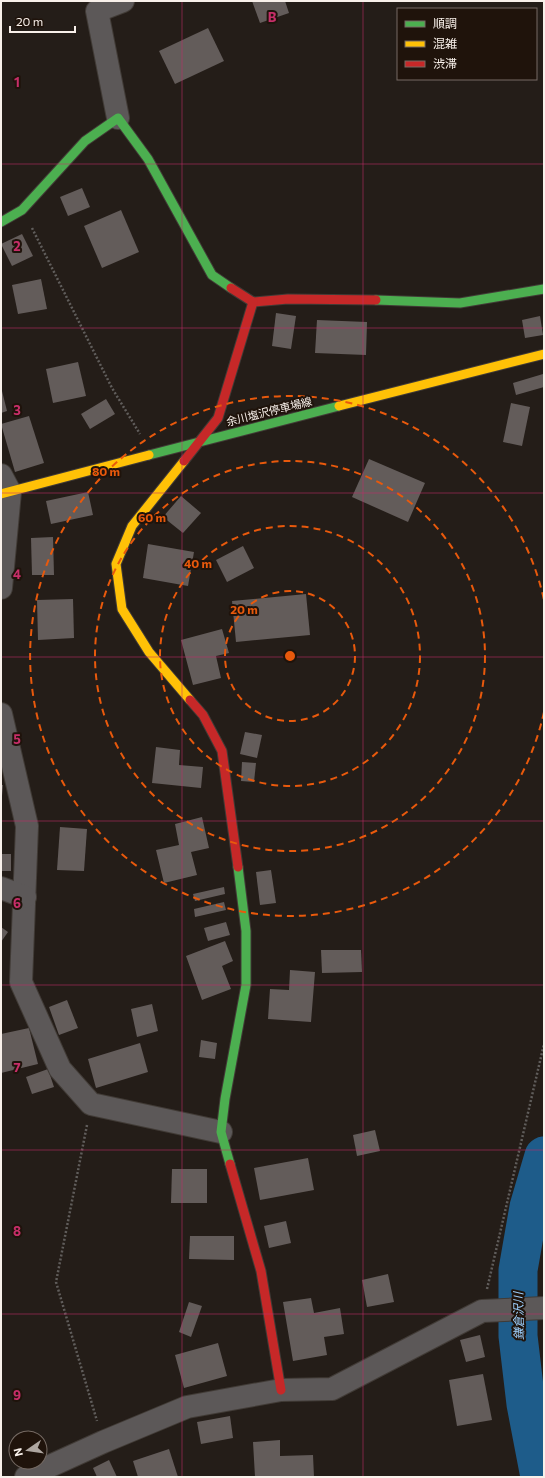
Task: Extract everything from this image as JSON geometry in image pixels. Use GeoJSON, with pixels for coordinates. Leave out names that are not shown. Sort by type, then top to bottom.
{"type":"FeatureCollection","features":[{"type":"Feature","properties":{"kind":"street"},"geometry":{"type":"LineString","coordinates":[[123,1],[97,11],[118,118],[148,159],[212,275],[253,302],[296,299],[460,303],[544,289]]}},
{"type":"Feature","properties":{"kind":"street"},"geometry":{"type":"LineString","coordinates":[[1,222],[22,210],[85,141],[118,118]]}},
{"type":"Feature","properties":{"kind":"street"},"geometry":{"type":"LineString","coordinates":[[253,302],[218,418],[132,526],[116,564],[122,609],[149,652],[203,715],[222,751],[246,931],[246,985],[225,1099],[221,1132],[261,1271],[281,1390]]}},
{"type":"Feature","properties":{"kind":"street","name":"余川塩沢停車場線"},"geometry":{"type":"LineString","coordinates":[[4,487],[151,454],[544,354]]}},
{"type":"Feature","properties":{"kind":"street"},"geometry":{"type":"LineString","coordinates":[[1,588],[4,487]]}},
{"type":"Feature","properties":{"kind":"street"},"geometry":{"type":"LineString","coordinates":[[1,714],[27,826],[21,982],[60,1069],[91,1104],[221,1132]]}},
{"type":"Feature","properties":{"kind":"street"},"geometry":{"type":"LineString","coordinates":[[1,888],[25,897]]}},
{"type":"Feature","properties":{"kind":"street"},"geometry":{"type":"LineString","coordinates":[[26,1477],[103,1442],[187,1407],[281,1390],[332,1389],[482,1311],[544,1308]]}},
{"type":"Feature","properties":{"kind":"path"},"geometry":{"type":"LineString","coordinates":[[22,210],[112,388],[151,454]]}},
{"type":"Feature","properties":{"kind":"path"},"geometry":{"type":"LineString","coordinates":[[482,1311],[544,1044]]}},
{"type":"Feature","properties":{"kind":"path"},"geometry":{"type":"LineString","coordinates":[[91,1104],[56,1282],[103,1442]]}},
{"type":"Feature","properties":{"kind":"building"},"geometry":{"type":"Polygon","coordinates":[[[252,1],[285,1],[289,13],[260,23],[252,1]]]}},
{"type":"Feature","properties":{"kind":"building"},"geometry":{"type":"Polygon","coordinates":[[[208,28],[224,61],[175,84],[159,51],[208,28]]]}},
{"type":"Feature","properties":{"kind":"building"},"geometry":{"type":"Polygon","coordinates":[[[82,188],[90,207],[68,216],[60,197],[82,188]]]}},
{"type":"Feature","properties":{"kind":"building"},"geometry":{"type":"Polygon","coordinates":[[[121,210],[139,252],[102,268],[84,226],[121,210]]]}},
{"type":"Feature","properties":{"kind":"building"},"geometry":{"type":"Polygon","coordinates":[[[22,234],[33,256],[12,266],[1,244],[22,234]]]}},
{"type":"Feature","properties":{"kind":"building"},"geometry":{"type":"Polygon","coordinates":[[[41,279],[47,309],[18,314],[12,285],[41,279]]]}},
{"type":"Feature","properties":{"kind":"building"},"geometry":{"type":"Polygon","coordinates":[[[276,313],[296,316],[291,349],[272,346],[276,313]]]}},
{"type":"Feature","properties":{"kind":"building"},"geometry":{"type":"Polygon","coordinates":[[[540,316],[543,335],[525,338],[522,320],[540,316]]]}},
{"type":"Feature","properties":{"kind":"building"},"geometry":{"type":"Polygon","coordinates":[[[317,320],[367,322],[366,355],[315,353],[317,320]]]}},
{"type":"Feature","properties":{"kind":"building"},"geometry":{"type":"Polygon","coordinates":[[[78,362],[86,396],[53,403],[46,369],[78,362]]]}},
{"type":"Feature","properties":{"kind":"building"},"geometry":{"type":"Polygon","coordinates":[[[543,374],[544,387],[516,395],[513,383],[543,374]]]}},
{"type":"Feature","properties":{"kind":"building"},"geometry":{"type":"Polygon","coordinates":[[[1,387],[7,411],[1,413],[1,387]]]}},
{"type":"Feature","properties":{"kind":"building"},"geometry":{"type":"Polygon","coordinates":[[[106,399],[115,414],[90,429],[81,414],[106,399]]]}},
{"type":"Feature","properties":{"kind":"building"},"geometry":{"type":"Polygon","coordinates":[[[511,403],[530,407],[522,446],[503,442],[511,403]]]}},
{"type":"Feature","properties":{"kind":"building"},"geometry":{"type":"Polygon","coordinates":[[[29,416],[44,463],[15,472],[1,424],[29,416]]]}},
{"type":"Feature","properties":{"kind":"building"},"geometry":{"type":"Polygon","coordinates":[[[369,459],[425,483],[408,522],[352,497],[369,459]]]}},
{"type":"Feature","properties":{"kind":"building"},"geometry":{"type":"Polygon","coordinates":[[[88,492],[93,515],[51,524],[46,501],[88,492]]]}},
{"type":"Feature","properties":{"kind":"building"},"geometry":{"type":"Polygon","coordinates":[[[181,496],[201,513],[183,533],[163,517],[181,496]]]}},
{"type":"Feature","properties":{"kind":"building"},"geometry":{"type":"Polygon","coordinates":[[[53,537],[54,575],[32,575],[31,538],[53,537]]]}},
{"type":"Feature","properties":{"kind":"building"},"geometry":{"type":"Polygon","coordinates":[[[148,544],[194,552],[188,586],[143,578],[148,544]]]}},
{"type":"Feature","properties":{"kind":"building"},"geometry":{"type":"Polygon","coordinates":[[[243,546],[254,568],[227,582],[216,560],[243,546]]]}},
{"type":"Feature","properties":{"kind":"building"},"geometry":{"type":"Polygon","coordinates":[[[306,594],[310,635],[236,642],[232,601],[306,594]]]}},
{"type":"Feature","properties":{"kind":"building"},"geometry":{"type":"Polygon","coordinates":[[[73,599],[74,638],[38,640],[37,600],[73,599]]]}},
{"type":"Feature","properties":{"kind":"building"},"geometry":{"type":"Polygon","coordinates":[[[222,629],[229,653],[216,656],[221,678],[193,685],[181,640],[222,629]]]}},
{"type":"Feature","properties":{"kind":"building"},"geometry":{"type":"Polygon","coordinates":[[[245,732],[262,735],[257,758],[240,754],[245,732]]]}},
{"type":"Feature","properties":{"kind":"building"},"geometry":{"type":"Polygon","coordinates":[[[156,747],[180,750],[179,765],[203,767],[201,788],[152,783],[156,747]]]}},
{"type":"Feature","properties":{"kind":"building"},"geometry":{"type":"Polygon","coordinates":[[[242,762],[256,763],[254,782],[241,781],[242,762]]]}},
{"type":"Feature","properties":{"kind":"building"},"geometry":{"type":"Polygon","coordinates":[[[1,785],[3,785],[2,796],[1,796],[1,785]]]}},
{"type":"Feature","properties":{"kind":"building"},"geometry":{"type":"Polygon","coordinates":[[[202,817],[209,848],[191,852],[197,875],[164,883],[156,850],[179,845],[175,824],[202,817]]]}},
{"type":"Feature","properties":{"kind":"building"},"geometry":{"type":"Polygon","coordinates":[[[60,827],[87,829],[84,871],[57,870],[60,827]]]}},
{"type":"Feature","properties":{"kind":"building"},"geometry":{"type":"Polygon","coordinates":[[[1,854],[11,854],[11,871],[1,871],[1,854]]]}},
{"type":"Feature","properties":{"kind":"building"},"geometry":{"type":"Polygon","coordinates":[[[271,870],[276,903],[260,905],[256,872],[271,870]]]}},
{"type":"Feature","properties":{"kind":"building"},"geometry":{"type":"Polygon","coordinates":[[[224,887],[225,894],[195,901],[193,894],[224,887]]]}},
{"type":"Feature","properties":{"kind":"building"},"geometry":{"type":"Polygon","coordinates":[[[224,902],[226,910],[195,917],[194,909],[224,902]]]}},
{"type":"Feature","properties":{"kind":"building"},"geometry":{"type":"Polygon","coordinates":[[[226,922],[230,935],[208,941],[204,928],[226,922]]]}},
{"type":"Feature","properties":{"kind":"building"},"geometry":{"type":"Polygon","coordinates":[[[1,927],[8,932],[1,942],[1,927]]]}},
{"type":"Feature","properties":{"kind":"building"},"geometry":{"type":"Polygon","coordinates":[[[225,941],[233,961],[222,966],[231,989],[202,1000],[186,956],[225,941]]]}},
{"type":"Feature","properties":{"kind":"building"},"geometry":{"type":"Polygon","coordinates":[[[321,950],[361,950],[362,972],[322,973],[321,950]]]}},
{"type":"Feature","properties":{"kind":"building"},"geometry":{"type":"Polygon","coordinates":[[[290,970],[315,972],[311,1022],[268,1019],[270,989],[289,990],[290,970]]]}},
{"type":"Feature","properties":{"kind":"building"},"geometry":{"type":"Polygon","coordinates":[[[67,1000],[78,1028],[59,1035],[49,1007],[67,1000]]]}},
{"type":"Feature","properties":{"kind":"building"},"geometry":{"type":"Polygon","coordinates":[[[152,1004],[158,1031],[137,1037],[131,1009],[152,1004]]]}},
{"type":"Feature","properties":{"kind":"building"},"geometry":{"type":"Polygon","coordinates":[[[29,1028],[38,1064],[1,1073],[1,1034],[29,1028]]]}},
{"type":"Feature","properties":{"kind":"building"},"geometry":{"type":"Polygon","coordinates":[[[201,1040],[217,1043],[215,1059],[199,1057],[201,1040]]]}},
{"type":"Feature","properties":{"kind":"building"},"geometry":{"type":"Polygon","coordinates":[[[140,1043],[148,1072],[96,1088],[88,1059],[140,1043]]]}},
{"type":"Feature","properties":{"kind":"building"},"geometry":{"type":"Polygon","coordinates":[[[48,1069],[54,1087],[32,1094],[26,1077],[48,1069]]]}},
{"type":"Feature","properties":{"kind":"building"},"geometry":{"type":"Polygon","coordinates":[[[375,1130],[380,1151],[357,1156],[353,1135],[375,1130]]]}},
{"type":"Feature","properties":{"kind":"building"},"geometry":{"type":"Polygon","coordinates":[[[308,1158],[314,1190],[260,1200],[254,1168],[308,1158]]]}},
{"type":"Feature","properties":{"kind":"building"},"geometry":{"type":"Polygon","coordinates":[[[172,1169],[207,1169],[207,1203],[171,1203],[172,1169]]]}},
{"type":"Feature","properties":{"kind":"building"},"geometry":{"type":"Polygon","coordinates":[[[286,1221],[291,1243],[269,1248],[264,1226],[286,1221]]]}},
{"type":"Feature","properties":{"kind":"building"},"geometry":{"type":"Polygon","coordinates":[[[190,1236],[234,1236],[234,1260],[189,1259],[190,1236]]]}},
{"type":"Feature","properties":{"kind":"building"},"geometry":{"type":"Polygon","coordinates":[[[388,1274],[394,1302],[367,1307],[362,1280],[388,1274]]]}},
{"type":"Feature","properties":{"kind":"building"},"geometry":{"type":"Polygon","coordinates":[[[311,1298],[314,1313],[340,1308],[344,1334],[324,1337],[327,1355],[293,1361],[283,1302],[311,1298]]]}},
{"type":"Feature","properties":{"kind":"building"},"geometry":{"type":"Polygon","coordinates":[[[189,1302],[202,1306],[191,1337],[179,1332],[189,1302]]]}},
{"type":"Feature","properties":{"kind":"building"},"geometry":{"type":"Polygon","coordinates":[[[480,1335],[485,1357],[466,1362],[460,1340],[480,1335]]]}},
{"type":"Feature","properties":{"kind":"building"},"geometry":{"type":"Polygon","coordinates":[[[218,1343],[227,1376],[184,1388],[175,1355],[218,1343]]]}},
{"type":"Feature","properties":{"kind":"building"},"geometry":{"type":"Polygon","coordinates":[[[483,1374],[492,1420],[457,1426],[449,1380],[483,1374]]]}},
{"type":"Feature","properties":{"kind":"building"},"geometry":{"type":"Polygon","coordinates":[[[230,1416],[233,1438],[201,1444],[197,1422],[230,1416]]]}},
{"type":"Feature","properties":{"kind":"building"},"geometry":{"type":"Polygon","coordinates":[[[280,1440],[280,1456],[313,1455],[314,1477],[255,1477],[253,1442],[280,1440]]]}},
{"type":"Feature","properties":{"kind":"building"},"geometry":{"type":"Polygon","coordinates":[[[169,1449],[178,1477],[138,1477],[133,1461],[169,1449]]]}},
{"type":"Feature","properties":{"kind":"building"},"geometry":{"type":"Polygon","coordinates":[[[109,1460],[117,1477],[97,1477],[93,1468],[109,1460]]]}},
{"type":"Feature","properties":{"kind":"waterway","name":"鎌倉沢川"},"geometry":{"type":"LineString","coordinates":[[540,1477],[526,1404],[518,1336],[518,1270],[529,1207],[544,1156]]}},
{"type":"Feature","properties":{"kind":"traffic: fast"},"geometry":{"type":"LineString","coordinates":[[1,222],[22,210],[85,141],[118,118],[148,159],[212,275],[231,288]]}},
{"type":"Feature","properties":{"kind":"traffic: fast"},"geometry":{"type":"LineString","coordinates":[[376,300],[460,303],[544,289]]}},
{"type":"Feature","properties":{"kind":"traffic: fast"},"geometry":{"type":"LineString","coordinates":[[149,455],[339,406]]}},
{"type":"Feature","properties":{"kind":"traffic: fast"},"geometry":{"type":"LineString","coordinates":[[230,1164],[221,1132],[225,1099],[246,985],[246,931],[238,867]]}},
{"type":"Feature","properties":{"kind":"traffic: slow"},"geometry":{"type":"LineString","coordinates":[[339,406],[544,354]]}},
{"type":"Feature","properties":{"kind":"traffic: slow"},"geometry":{"type":"LineString","coordinates":[[1,494],[149,455]]}},
{"type":"Feature","properties":{"kind":"traffic: slow"},"geometry":{"type":"LineString","coordinates":[[184,461],[132,526],[116,564],[122,609],[149,652],[190,700]]}},
{"type":"Feature","properties":{"kind":"traffic: jam"},"geometry":{"type":"LineString","coordinates":[[231,288],[253,302],[288,299],[376,300]]}},
{"type":"Feature","properties":{"kind":"traffic: jam"},"geometry":{"type":"LineString","coordinates":[[184,461],[218,418],[253,302]]}},
{"type":"Feature","properties":{"kind":"traffic: jam"},"geometry":{"type":"LineString","coordinates":[[190,700],[203,715],[222,751],[238,867]]}},
{"type":"Feature","properties":{"kind":"traffic: jam"},"geometry":{"type":"LineString","coordinates":[[230,1164],[261,1271],[281,1390]]}}]}
